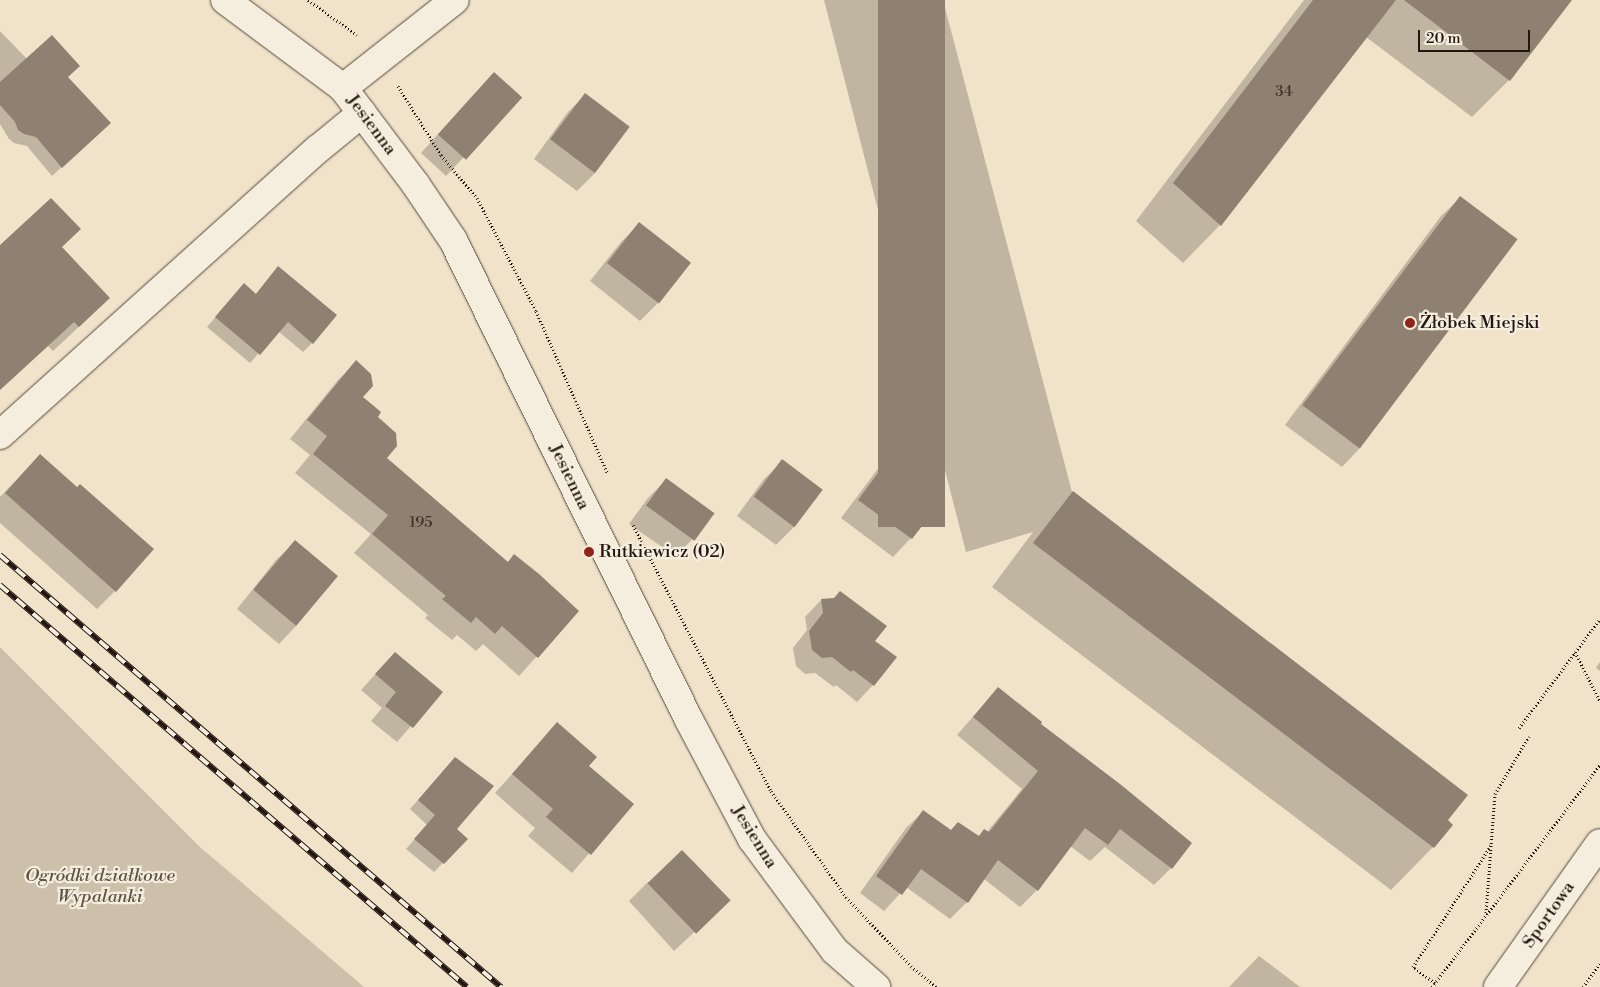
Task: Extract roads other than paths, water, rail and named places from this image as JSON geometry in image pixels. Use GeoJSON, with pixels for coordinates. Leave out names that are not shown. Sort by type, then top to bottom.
{"type":"FeatureCollection","features":[{"type":"Feature","properties":{"kind":"street","name":"Jesienna"},"geometry":{"type":"LineString","coordinates":[[225,0],[343,88],[416,185],[453,240],[689,720],[752,839],[835,951],[876,987]]}},
{"type":"Feature","properties":{"kind":"street"},"geometry":{"type":"LineString","coordinates":[[343,88],[455,0]]}},
{"type":"Feature","properties":{"kind":"street"},"geometry":{"type":"LineString","coordinates":[[0,435],[318,148],[362,113]]}},
{"type":"Feature","properties":{"kind":"street","name":"Sportowa"},"geometry":{"type":"LineString","coordinates":[[1498,987],[1600,844]]}},
{"type":"Feature","properties":{"kind":"railway"},"geometry":{"type":"LineString","coordinates":[[0,555],[501,987]]}},
{"type":"Feature","properties":{"kind":"railway"},"geometry":{"type":"LineString","coordinates":[[0,585],[467,987]]}},
{"type":"Feature","properties":{"kind":"place","name":"Żłobek Miejski"},"geometry":{"type":"Point","coordinates":[1410,323]}},
{"type":"Feature","properties":{"kind":"place","name":"Rutkiewicz (02)"},"geometry":{"type":"Point","coordinates":[589,552]}},
{"type":"Feature","properties":{"kind":"park label","name":"Ogródki działkowe Wypalanki"},"geometry":{"type":"Point","coordinates":[100,888]}}]}
